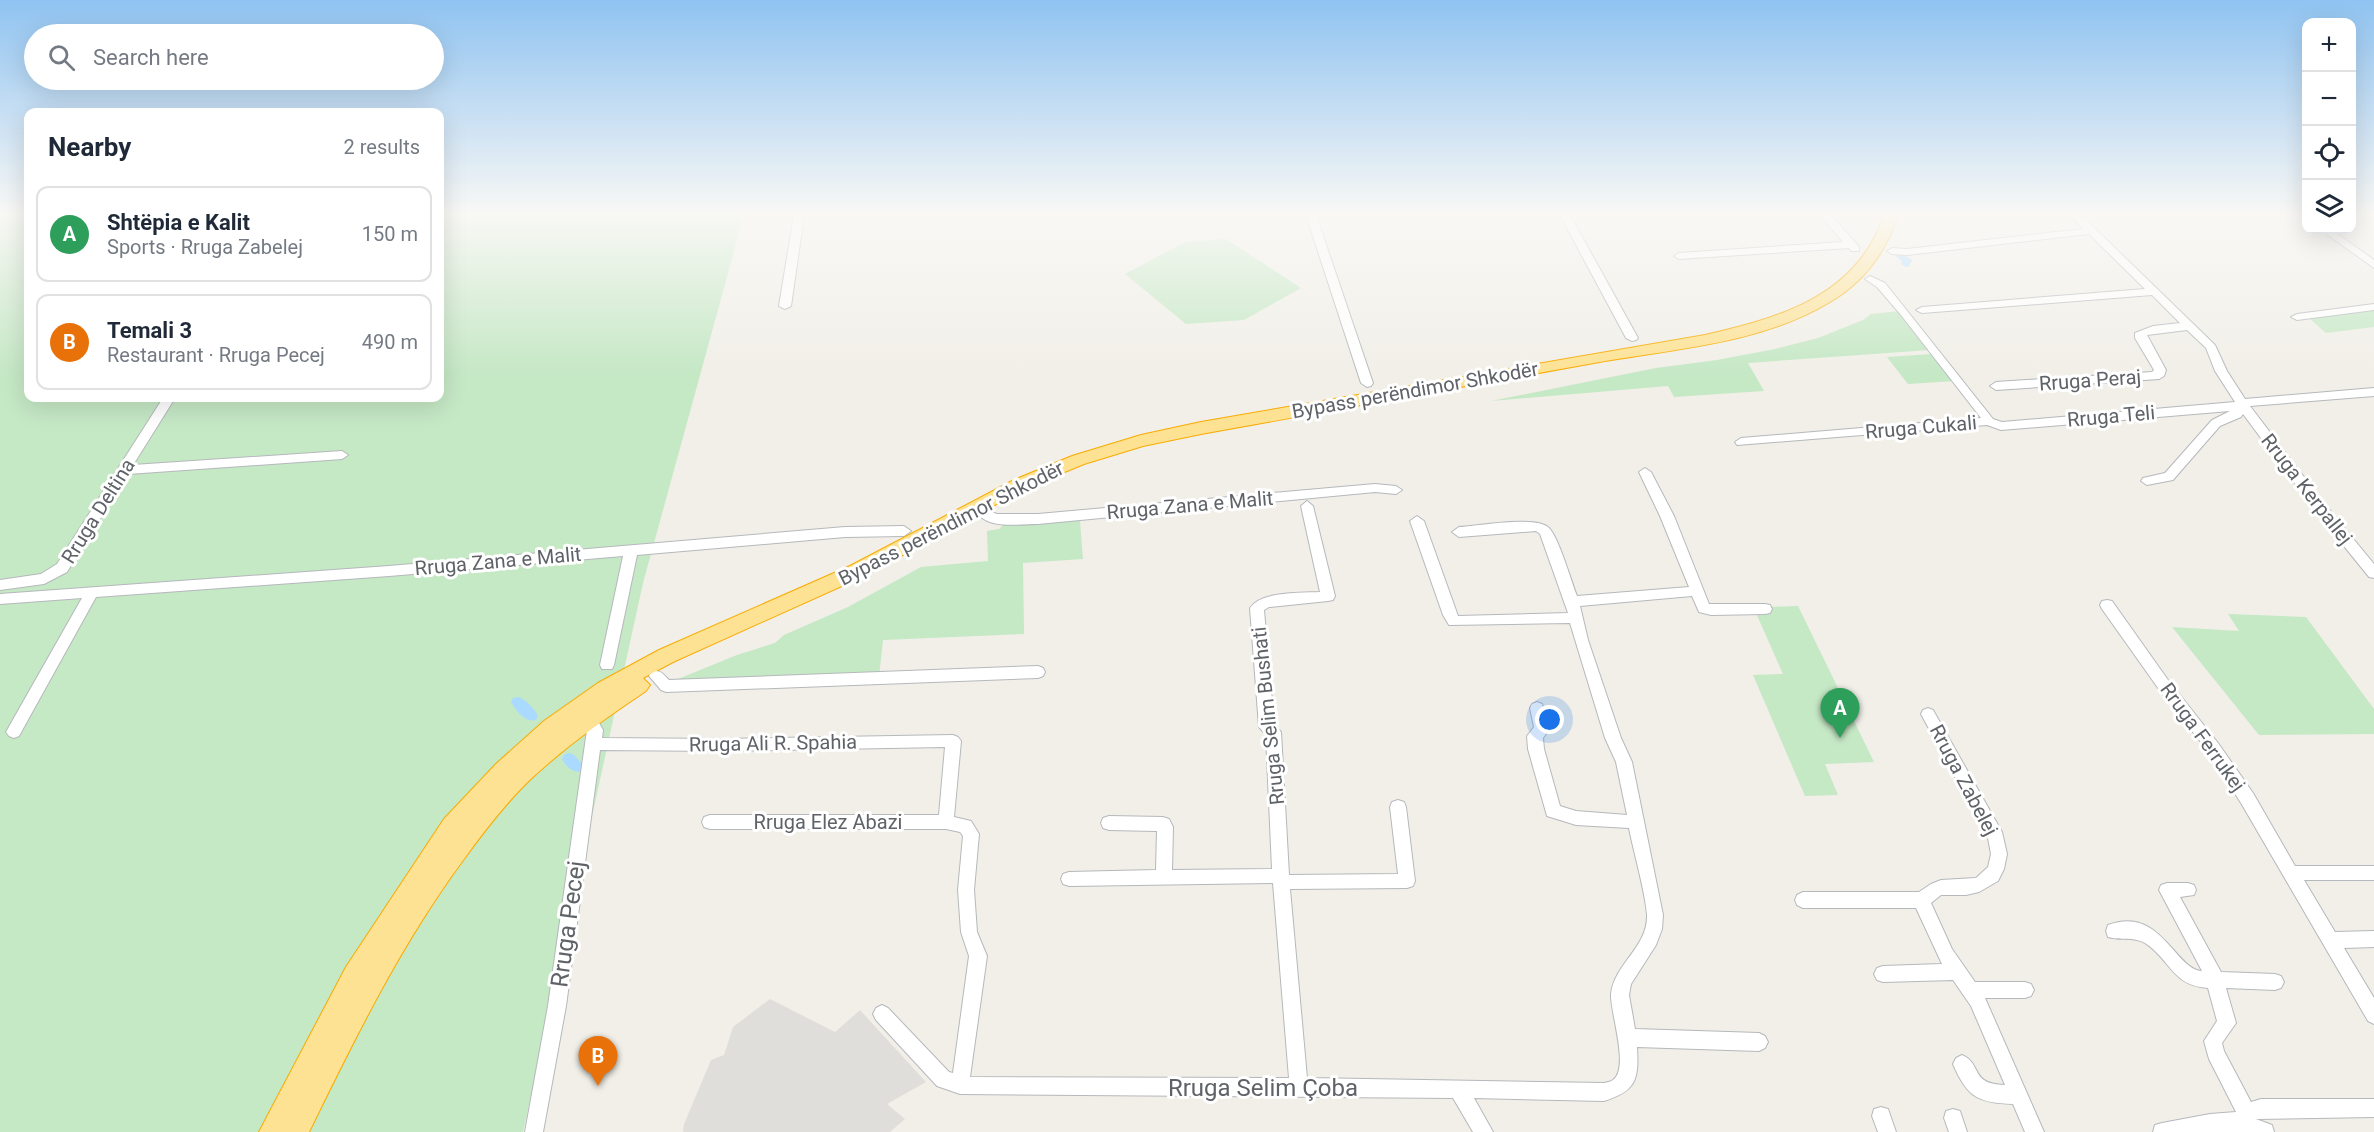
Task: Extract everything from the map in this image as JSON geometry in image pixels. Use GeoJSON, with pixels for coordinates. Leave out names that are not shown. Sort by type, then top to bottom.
{"type":"FeatureCollection","features":[{"type":"Feature","properties":{"kind":"highway","name":"Bypass perëndimor Shkodër"},"geometry":{"type":"LineString","coordinates":[[273,1132],[355,975],[452,826],[504,771],[552,727],[605,689],[666,656],[857,571],[1020,484],[1078,460],[1142,441],[1201,428],[1731,333],[1774,322],[1809,308],[1857,275],[1863,268]]}},
{"type":"Feature","properties":{"kind":"highway","name":"Bypass perëndimor Shkodër"},"geometry":{"type":"LineString","coordinates":[[295,1132],[367,991],[439,874],[480,820],[516,780],[572,729],[656,676],[861,582],[986,515],[1071,474],[1154,448],[1764,335],[1812,317],[1847,298],[1870,279],[1879,268]]}},
{"type":"Feature","properties":{"kind":"street"},"geometry":{"type":"LineString","coordinates":[[785,306],[791,268]]}},
{"type":"Feature","properties":{"kind":"street"},"geometry":{"type":"LineString","coordinates":[[1329,268],[1367,383]]}},
{"type":"Feature","properties":{"kind":"street"},"geometry":{"type":"LineString","coordinates":[[1594,268],[1632,338]]}},
{"type":"Feature","properties":{"kind":"street","name":"Rruga Kerpallej"},"geometry":{"type":"LineString","coordinates":[[2129,268],[2211,347],[2217,367],[2238,405],[2374,573]]}},
{"type":"Feature","properties":{"kind":"street","name":"Rruga Cukali"},"geometry":{"type":"LineString","coordinates":[[1741,442],[1988,421],[1986,415],[1905,313],[1881,285],[1870,279]]}},
{"type":"Feature","properties":{"kind":"street"},"geometry":{"type":"LineString","coordinates":[[1922,310],[2154,292]]}},
{"type":"Feature","properties":{"kind":"street"},"geometry":{"type":"LineString","coordinates":[[2297,316],[2374,307]]}},
{"type":"Feature","properties":{"kind":"street","name":"Rruga Peraj"},"geometry":{"type":"LineString","coordinates":[[1996,386],[2155,376],[2160,373],[2160,369],[2140,333],[2153,328],[2189,326]]}},
{"type":"Feature","properties":{"kind":"street","name":"Rruga Teli"},"geometry":{"type":"LineString","coordinates":[[1988,421],[2001,426],[2374,392]]}},
{"type":"Feature","properties":{"kind":"street","name":"Rruga Deltina"},"geometry":{"type":"LineString","coordinates":[[0,585],[44,579],[62,568],[166,402]]}},
{"type":"Feature","properties":{"kind":"street"},"geometry":{"type":"LineString","coordinates":[[2147,481],[2169,477],[2216,423],[2237,414],[2238,405]]}},
{"type":"Feature","properties":{"kind":"street"},"geometry":{"type":"LineString","coordinates":[[124,470],[342,455]]}},
{"type":"Feature","properties":{"kind":"street"},"geometry":{"type":"LineString","coordinates":[[1645,472],[1667,516],[1704,608],[1710,610],[1765,609]]}},
{"type":"Feature","properties":{"kind":"street","name":"Rruga Zana e Malit"},"geometry":{"type":"LineString","coordinates":[[986,515],[996,519],[1038,519],[1365,489],[1396,490]]}},
{"type":"Feature","properties":{"kind":"street","name":"Rruga Selim Bushati"},"geometry":{"type":"LineString","coordinates":[[1299,1089],[1281,879],[1273,732],[1267,727],[1257,608],[1266,602],[1328,596],[1307,506]]}},
{"type":"Feature","properties":{"kind":"street"},"geometry":{"type":"LineString","coordinates":[[1417,521],[1437,582],[1454,621],[1574,610],[1696,591]]}},
{"type":"Feature","properties":{"kind":"street","name":"Rruga Selim Çoba"},"geometry":{"type":"LineString","coordinates":[[882,1014],[944,1080],[960,1084],[1604,1092],[1620,1087],[1627,1078],[1629,1060],[1620,995],[1621,985],[1650,944],[1655,928],[1655,915],[1624,762],[1613,738],[1574,610],[1546,532],[1539,526],[1459,531]]}},
{"type":"Feature","properties":{"kind":"street","name":"Rruga Zana e Malit"},"geometry":{"type":"LineString","coordinates":[[0,599],[389,571],[845,532],[904,531]]}},
{"type":"Feature","properties":{"kind":"street"},"geometry":{"type":"LineString","coordinates":[[607,665],[631,549]]}},
{"type":"Feature","properties":{"kind":"street"},"geometry":{"type":"LineString","coordinates":[[14,732],[92,592]]}},
{"type":"Feature","properties":{"kind":"street","name":"Rruga Ferrukej"},"geometry":{"type":"LineString","coordinates":[[2107,605],[2163,684],[2213,747],[2264,823],[2331,940],[2369,995],[2374,1015]]}},
{"type":"Feature","properties":{"kind":"street"},"geometry":{"type":"LineString","coordinates":[[656,676],[666,686],[1038,672]]}},
{"type":"Feature","properties":{"kind":"street"},"geometry":{"type":"LineString","coordinates":[[1537,708],[1542,728],[1535,736],[1536,749],[1553,811],[1576,819],[1636,822]]}},
{"type":"Feature","properties":{"kind":"street","name":"Rruga Zabelej"},"geometry":{"type":"LineString","coordinates":[[1803,900],[1922,900],[1938,889],[1971,887],[1985,882],[1997,871],[2000,856],[1996,837],[1928,714]]}},
{"type":"Feature","properties":{"kind":"street","name":"Rruga Pecej"},"geometry":{"type":"LineString","coordinates":[[534,1132],[557,1006],[595,730],[589,718]]}},
{"type":"Feature","properties":{"kind":"street","name":"Rruga Ali R. Spahia"},"geometry":{"type":"LineString","coordinates":[[592,744],[723,745],[953,741],[946,822]]}},
{"type":"Feature","properties":{"kind":"street"},"geometry":{"type":"LineString","coordinates":[[1069,879],[1164,877],[1407,881],[1398,807]]}},
{"type":"Feature","properties":{"kind":"street","name":"Rruga Elez Abazi"},"geometry":{"type":"LineString","coordinates":[[710,822],[946,822],[965,826],[971,834],[966,890],[969,932],[978,956],[960,1084]]}},
{"type":"Feature","properties":{"kind":"street"},"geometry":{"type":"LineString","coordinates":[[1109,823],[1162,824],[1165,827],[1164,877]]}},
{"type":"Feature","properties":{"kind":"street"},"geometry":{"type":"LineString","coordinates":[[2293,873],[2374,873]]}},
{"type":"Feature","properties":{"kind":"street"},"geometry":{"type":"LineString","coordinates":[[2188,890],[2167,890],[2212,972],[2227,1023],[2213,1041],[2215,1053],[2243,1117],[2265,1132]]}},
{"type":"Feature","properties":{"kind":"street"},"geometry":{"type":"LineString","coordinates":[[1922,900],[1955,972],[1972,990],[2035,1132]]}},
{"type":"Feature","properties":{"kind":"street"},"geometry":{"type":"LineString","coordinates":[[2114,931],[2140,932],[2151,938],[2186,975],[2196,979],[2275,982]]}},
{"type":"Feature","properties":{"kind":"street"},"geometry":{"type":"LineString","coordinates":[[2331,940],[2374,939]]}},
{"type":"Feature","properties":{"kind":"street"},"geometry":{"type":"LineString","coordinates":[[1883,974],[1955,972]]}},
{"type":"Feature","properties":{"kind":"street"},"geometry":{"type":"LineString","coordinates":[[1972,990],[2025,990]]}},
{"type":"Feature","properties":{"kind":"street"},"geometry":{"type":"LineString","coordinates":[[1626,1038],[1759,1041]]}},
{"type":"Feature","properties":{"kind":"street"},"geometry":{"type":"LineString","coordinates":[[1962,1064],[1974,1085],[1982,1092],[2017,1095]]}},
{"type":"Feature","properties":{"kind":"street"},"geometry":{"type":"LineString","coordinates":[[1458,1089],[1484,1132]]}},
{"type":"Feature","properties":{"kind":"street"},"geometry":{"type":"LineString","coordinates":[[2162,1132],[2243,1117],[2261,1108],[2374,1108]]}},
{"type":"Feature","properties":{"kind":"shaded area"},"geometry":{"type":"Polygon","coordinates":[[[770,999],[835,1032],[860,1010],[926,1082],[887,1104],[905,1119],[890,1132],[683,1132],[684,1124],[711,1060],[724,1055],[733,1027],[770,999]]]}},
{"type":"Feature","properties":{"kind":"green space"},"geometry":{"type":"Polygon","coordinates":[[[0,268],[24,268],[24,402],[444,402],[444,268],[730,268],[643,583],[523,1132],[0,1132],[0,268]]]}},
{"type":"Feature","properties":{"kind":"green space"},"geometry":{"type":"Polygon","coordinates":[[[1137,268],[1270,268],[1301,288],[1244,320],[1186,324],[1125,274],[1137,268]]]}},
{"type":"Feature","properties":{"kind":"green space"},"geometry":{"type":"Polygon","coordinates":[[[2374,309],[2374,327],[2326,333],[2309,318],[2374,309]]]}},
{"type":"Feature","properties":{"kind":"green space"},"geometry":{"type":"Polygon","coordinates":[[[1899,311],[1930,350],[1748,363],[1764,391],[1674,397],[1668,386],[1491,401],[1656,368],[1775,349],[1818,338],[1863,320],[1871,314],[1899,311]]]}},
{"type":"Feature","properties":{"kind":"green space"},"geometry":{"type":"Polygon","coordinates":[[[1931,354],[1954,381],[1908,384],[1887,357],[1931,354]]]}},
{"type":"Feature","properties":{"kind":"green space"},"geometry":{"type":"Polygon","coordinates":[[[1077,518],[1080,521],[1083,559],[1023,563],[1024,634],[883,640],[879,677],[673,681],[737,655],[775,643],[784,635],[848,607],[921,567],[988,561],[987,531],[999,529],[1004,524],[1077,518]]]}},
{"type":"Feature","properties":{"kind":"green space"},"geometry":{"type":"Polygon","coordinates":[[[1798,606],[1874,762],[1825,764],[1838,795],[1805,796],[1753,675],[1783,674],[1756,613],[1770,612],[1769,607],[1798,606]]]}},
{"type":"Feature","properties":{"kind":"green space"},"geometry":{"type":"Polygon","coordinates":[[[2228,614],[2306,617],[2374,709],[2374,734],[2259,735],[2172,627],[2239,631],[2228,614]]]}},
{"type":"Feature","properties":{"kind":"waterway"},"geometry":{"type":"LineString","coordinates":[[518,702],[531,716]]}},
{"type":"Feature","properties":{"kind":"waterway"},"geometry":{"type":"LineString","coordinates":[[569,759],[578,767]]}},
{"type":"Feature","properties":{"kind":"place","name":"Shtëpia e Kalit"},"geometry":{"type":"Point","coordinates":[1840,738]}},
{"type":"Feature","properties":{"kind":"place","name":"Temali 3"},"geometry":{"type":"Point","coordinates":[598,1086]}}]}
